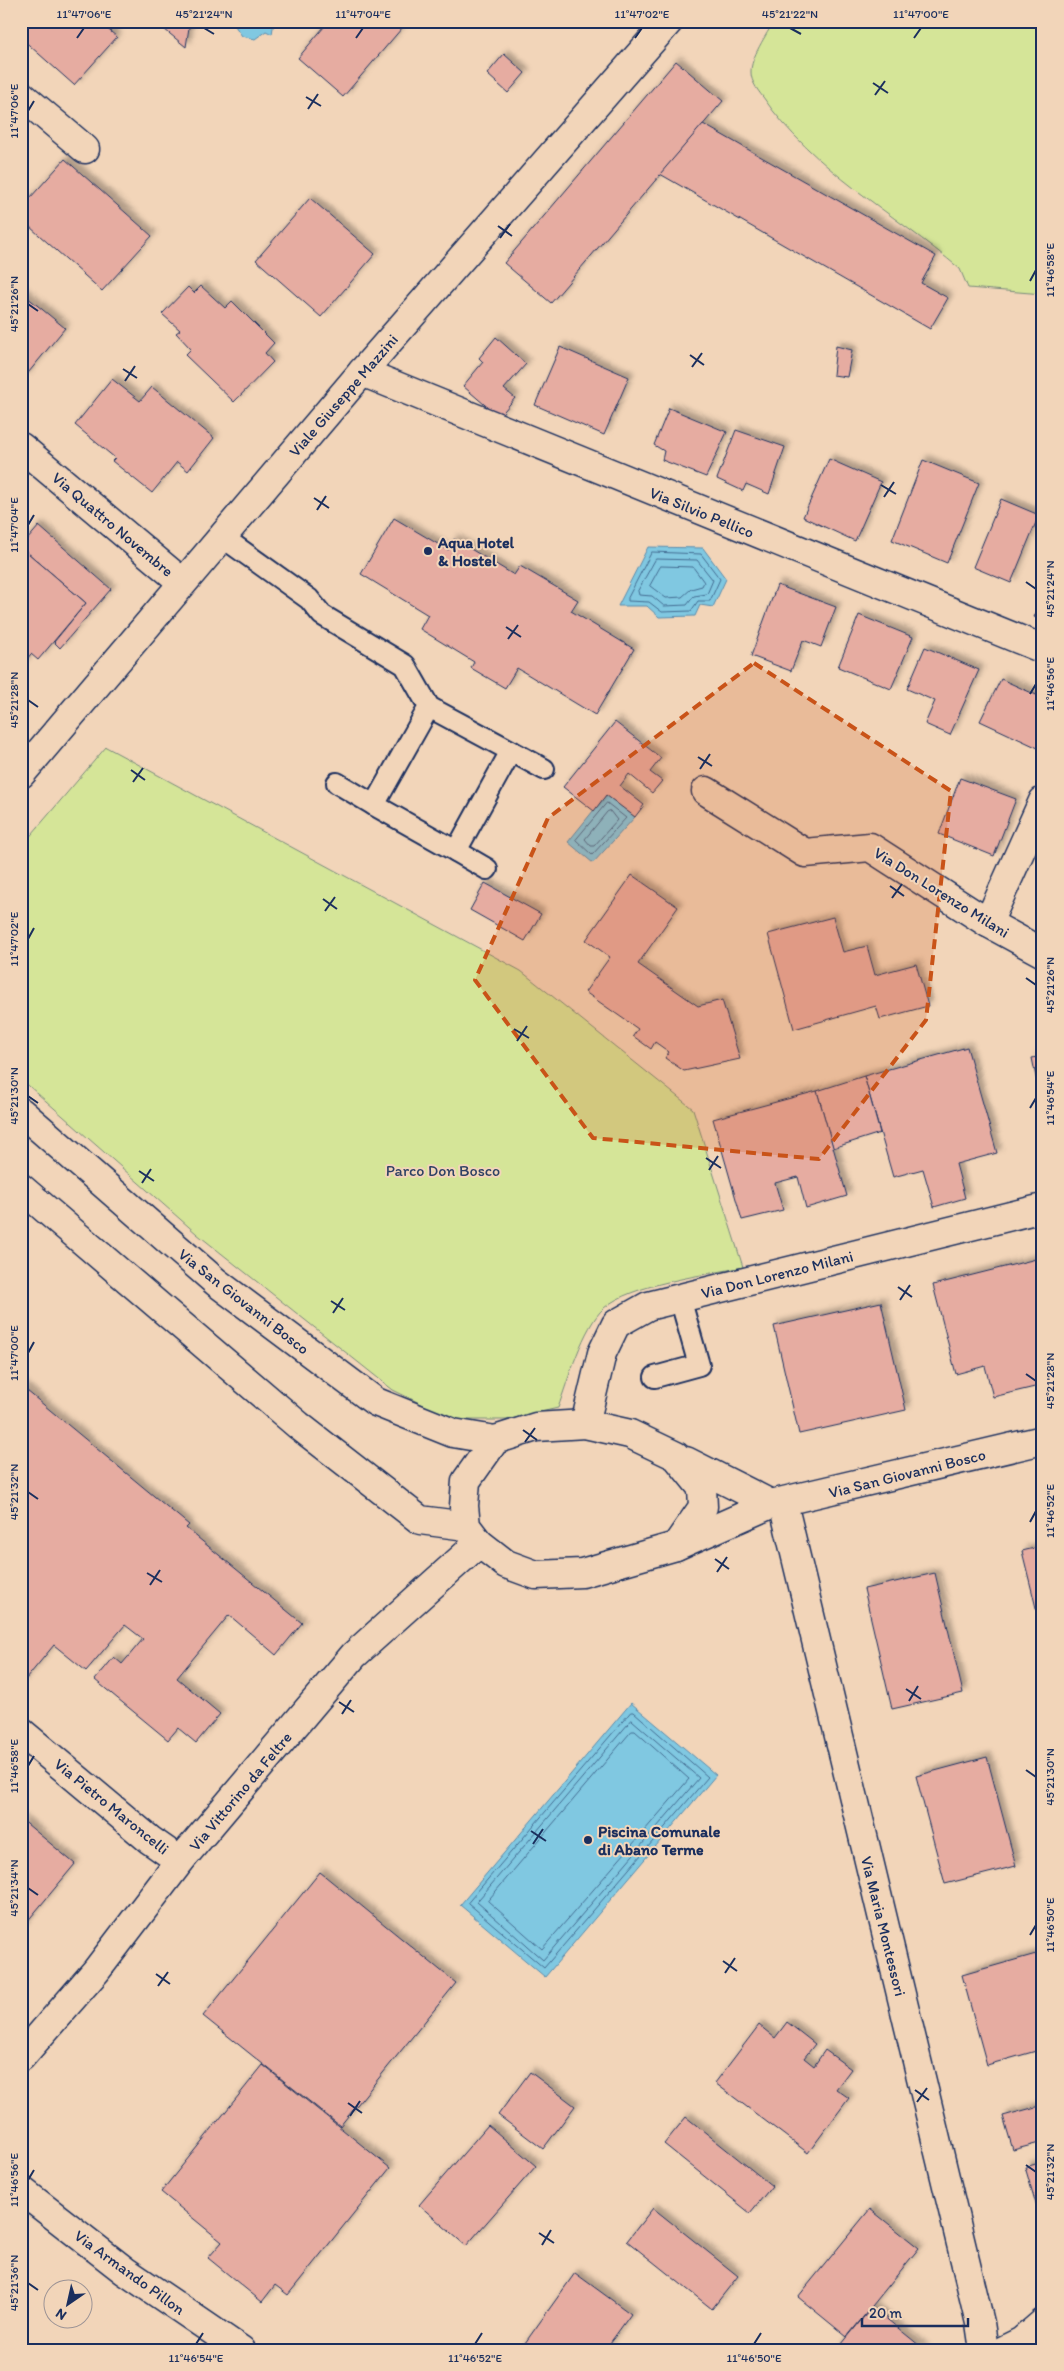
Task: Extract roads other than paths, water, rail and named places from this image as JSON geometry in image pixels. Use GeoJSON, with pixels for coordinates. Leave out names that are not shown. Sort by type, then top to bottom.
{"type":"FeatureCollection","features":[{"type":"Feature","properties":{"kind":"street","name":"Viale Giuseppe Mazzini"},"geometry":{"type":"LineString","coordinates":[[21,774],[362,372],[669,21]]}},
{"type":"Feature","properties":{"kind":"street"},"geometry":{"type":"LineString","coordinates":[[21,95],[85,150]]}},
{"type":"Feature","properties":{"kind":"street","name":"Via Silvio Pellico"},"geometry":{"type":"LineString","coordinates":[[362,372],[1043,649]]}},
{"type":"Feature","properties":{"kind":"street","name":"Via Quattro Novembre"},"geometry":{"type":"LineString","coordinates":[[21,447],[182,582]]}},
{"type":"Feature","properties":{"kind":"street","name":"Via Don Lorenzo Milani"},"geometry":{"type":"LineString","coordinates":[[706,791],[805,854],[870,847],[988,923],[1043,953]]}},
{"type":"Feature","properties":{"kind":"street"},"geometry":{"type":"LineString","coordinates":[[988,923],[1043,801]]}},
{"type":"Feature","properties":{"kind":"street","name":"Via San Giovanni Bosco"},"geometry":{"type":"LineString","coordinates":[[21,1112],[216,1282],[376,1402],[453,1433],[495,1440],[536,1428],[585,1424],[630,1434],[777,1504]]}},
{"type":"Feature","properties":{"kind":"street"},"geometry":{"type":"LineString","coordinates":[[21,1188],[298,1425],[420,1520],[472,1535]]}},
{"type":"Feature","properties":{"kind":"street","name":"Via Don Lorenzo Milani"},"geometry":{"type":"LineString","coordinates":[[585,1424],[602,1353],[616,1324],[648,1306],[1043,1208]]}},
{"type":"Feature","properties":{"kind":"street"},"geometry":{"type":"LineString","coordinates":[[472,1535],[464,1506],[466,1481],[495,1440]]}},
{"type":"Feature","properties":{"kind":"street","name":"Via San Giovanni Bosco"},"geometry":{"type":"LineString","coordinates":[[472,1535],[506,1564],[536,1575],[582,1573],[676,1546],[777,1504],[1043,1440]]}},
{"type":"Feature","properties":{"kind":"street","name":"Via San Giovanni Bosco"},"geometry":{"type":"LineString","coordinates":[[676,1456],[702,1488],[703,1507],[676,1546]]}},
{"type":"Feature","properties":{"kind":"street","name":"Via Maria Montessori"},"geometry":{"type":"LineString","coordinates":[[777,1504],[978,2313],[984,2350]]}},
{"type":"Feature","properties":{"kind":"street","name":"Via Vittorino da Feltre"},"geometry":{"type":"LineString","coordinates":[[21,2058],[96,1971],[180,1861],[354,1655],[472,1535]]}},
{"type":"Feature","properties":{"kind":"street","name":"Via Pietro Maroncelli"},"geometry":{"type":"LineString","coordinates":[[21,1732],[150,1840],[180,1861]]}},
{"type":"Feature","properties":{"kind":"street","name":"Via Armando Pillon"},"geometry":{"type":"LineString","coordinates":[[21,2190],[125,2271],[241,2350]]}},
{"type":"Feature","properties":{"kind":"street"},"geometry":{"type":"LineString","coordinates":[[1004,2350],[1022,2341],[1043,2323]]}},
{"type":"Feature","properties":{"kind":"lane"},"geometry":{"type":"LineString","coordinates":[[221,536],[309,599],[322,615],[405,665],[429,707],[544,770]]}},
{"type":"Feature","properties":{"kind":"lane"},"geometry":{"type":"LineString","coordinates":[[374,805],[429,707]]}},
{"type":"Feature","properties":{"kind":"lane"},"geometry":{"type":"LineString","coordinates":[[456,851],[511,751]]}},
{"type":"Feature","properties":{"kind":"lane"},"geometry":{"type":"LineString","coordinates":[[337,783],[487,869]]}},
{"type":"Feature","properties":{"kind":"lane"},"geometry":{"type":"LineString","coordinates":[[655,1377],[699,1365],[680,1298]]}},
{"type":"Feature","properties":{"kind":"water"},"geometry":{"type":"Polygon","coordinates":[[[237,21],[274,21],[272,34],[266,31],[255,39],[242,36],[235,26],[237,21]]]}},
{"type":"Feature","properties":{"kind":"water"},"geometry":{"type":"Polygon","coordinates":[[[648,547],[703,548],[726,579],[713,607],[700,605],[695,616],[659,617],[647,606],[618,606],[648,547]]]}},
{"type":"Feature","properties":{"kind":"water"},"geometry":{"type":"Polygon","coordinates":[[[606,795],[635,817],[593,863],[568,842],[606,795]]]}},
{"type":"Feature","properties":{"kind":"water","name":"Piscina Comunale di Abano Terme"},"geometry":{"type":"Polygon","coordinates":[[[631,1703],[716,1775],[545,1977],[460,1905],[631,1703]]]}},
{"type":"Feature","properties":{"kind":"place","name":"Aqua Hotel & Hostel"},"geometry":{"type":"Point","coordinates":[428,551]}},
{"type":"Feature","properties":{"kind":"place","name":"Piscina Comunale di Abano Terme"},"geometry":{"type":"Point","coordinates":[588,1840]}},
{"type":"Feature","properties":{"kind":"park label","name":"Parco Don Bosco"},"geometry":{"type":"Point","coordinates":[443,1170]}}]}
